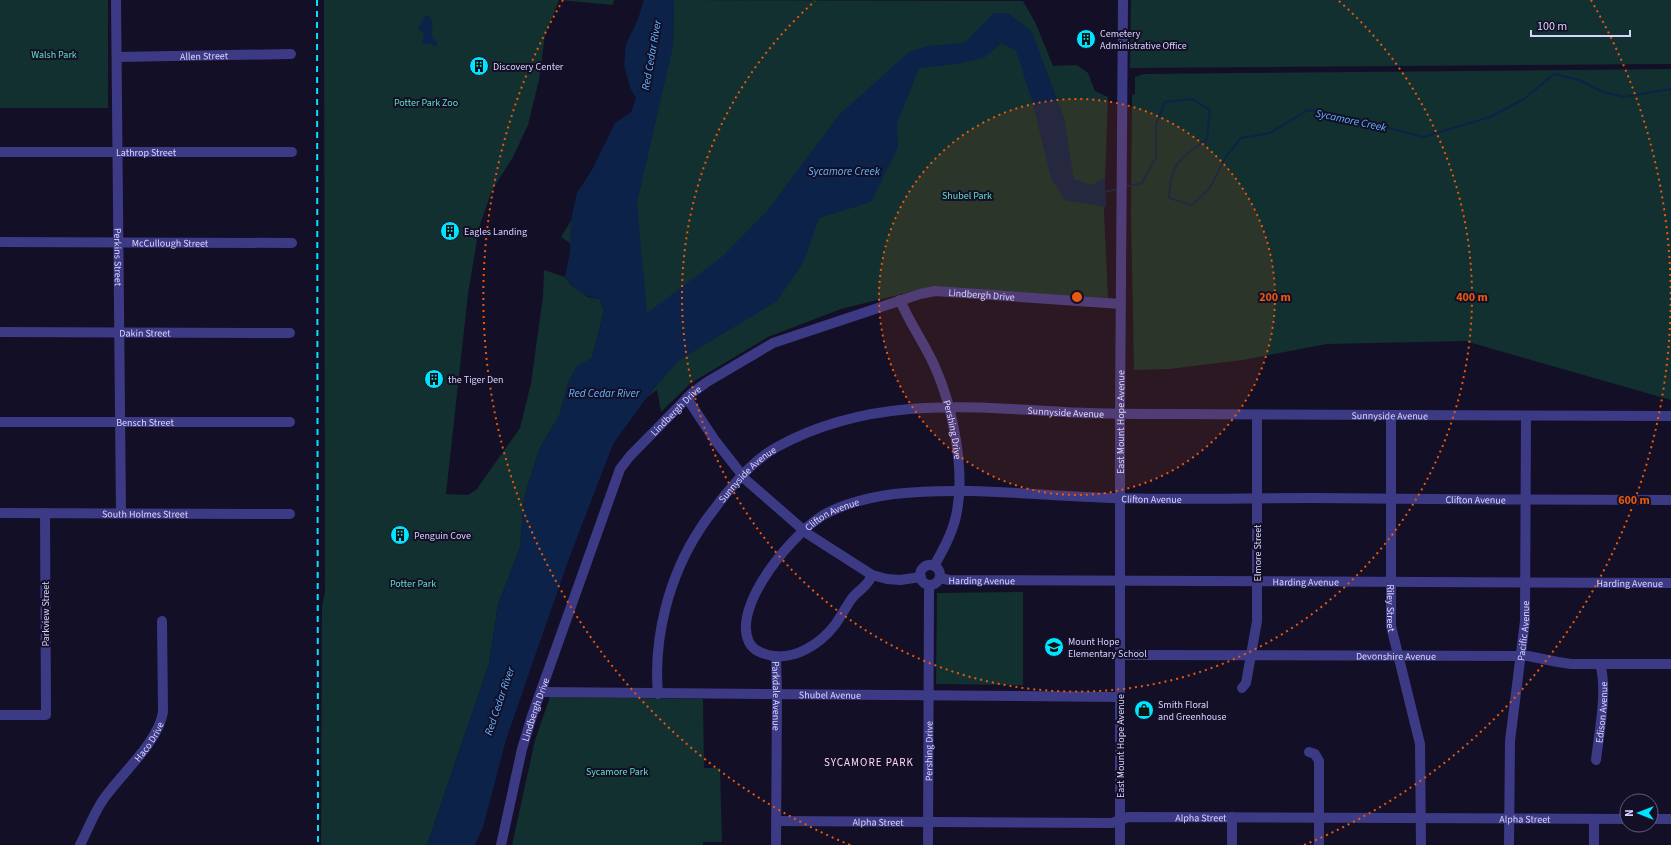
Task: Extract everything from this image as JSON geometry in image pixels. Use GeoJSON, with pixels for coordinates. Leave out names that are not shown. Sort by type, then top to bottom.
{"type":"FeatureCollection","features":[{"type":"Feature","properties":{"kind":"street","name":"Perkins Street"},"geometry":{"type":"LineString","coordinates":[[116,0],[121,513]]}},
{"type":"Feature","properties":{"kind":"street","name":"East Mount Hope Avenue"},"geometry":{"type":"LineString","coordinates":[[1120,845],[1120,414],[1123,0]]}},
{"type":"Feature","properties":{"kind":"street","name":"Allen Street"},"geometry":{"type":"LineString","coordinates":[[117,57],[291,54]]}},
{"type":"Feature","properties":{"kind":"street","name":"Lathrop Street"},"geometry":{"type":"LineString","coordinates":[[0,152],[292,152]]}},
{"type":"Feature","properties":{"kind":"street","name":"McCullough Street"},"geometry":{"type":"LineString","coordinates":[[0,242],[292,243]]}},
{"type":"Feature","properties":{"kind":"street","name":"Lindbergh Drive"},"geometry":{"type":"LineString","coordinates":[[501,845],[522,749],[620,470],[630,456],[687,398],[707,382],[772,343],[920,294],[935,291],[1121,304]]}},
{"type":"Feature","properties":{"kind":"street","name":"Pershing Drive"},"geometry":{"type":"LineString","coordinates":[[900,300],[908,319],[935,368],[948,406],[956,441],[959,492],[956,516],[948,541],[934,566]]}},
{"type":"Feature","properties":{"kind":"street","name":"Dakin Street"},"geometry":{"type":"LineString","coordinates":[[0,332],[290,333]]}},
{"type":"Feature","properties":{"kind":"street"},"geometry":{"type":"LineString","coordinates":[[687,398],[714,439],[742,474],[803,530],[872,575],[887,579],[900,580],[921,577]]}},
{"type":"Feature","properties":{"kind":"street","name":"Sunnyside Avenue"},"geometry":{"type":"LineString","coordinates":[[658,694],[659,651],[666,604],[674,578],[699,529],[742,474],[756,462],[777,448],[823,427],[845,420],[886,412],[948,406],[1120,414],[1671,416]]}},
{"type":"Feature","properties":{"kind":"street","name":"Elmore Street"},"geometry":{"type":"LineString","coordinates":[[1242,688],[1246,683],[1257,621],[1257,415]]}},
{"type":"Feature","properties":{"kind":"street","name":"Riley Street"},"geometry":{"type":"LineString","coordinates":[[1391,415],[1391,626],[1420,744],[1421,845]]}},
{"type":"Feature","properties":{"kind":"street","name":"Pacific Avenue"},"geometry":{"type":"LineString","coordinates":[[1509,845],[1510,741],[1522,656],[1525,621],[1526,416]]}},
{"type":"Feature","properties":{"kind":"street","name":"Bensch Street"},"geometry":{"type":"LineString","coordinates":[[0,422],[290,422]]}},
{"type":"Feature","properties":{"kind":"street","name":"Clifton Avenue"},"geometry":{"type":"LineString","coordinates":[[776,656],[764,654],[750,645],[746,630],[746,621],[755,592],[765,575],[803,530],[824,514],[844,505],[869,499],[910,493],[959,492],[1121,498],[1671,500]]}},
{"type":"Feature","properties":{"kind":"street","name":"South Holmes Street"},"geometry":{"type":"LineString","coordinates":[[0,513],[290,514]]}},
{"type":"Feature","properties":{"kind":"street","name":"Parkview Street"},"geometry":{"type":"LineString","coordinates":[[0,715],[46,715],[45,513]]}},
{"type":"Feature","properties":{"kind":"street"},"geometry":{"type":"LineString","coordinates":[[934,566],[940,572],[940,578],[936,583],[930,585],[925,584],[921,577],[924,568],[934,566]]}},
{"type":"Feature","properties":{"kind":"street","name":"Parkdale Avenue"},"geometry":{"type":"LineString","coordinates":[[776,845],[776,656],[793,655],[820,640],[833,627],[854,596],[867,585],[872,575]]}},
{"type":"Feature","properties":{"kind":"street","name":"Harding Avenue"},"geometry":{"type":"LineString","coordinates":[[940,578],[949,580],[1120,582],[1671,584]]}},
{"type":"Feature","properties":{"kind":"street","name":"Pershing Drive"},"geometry":{"type":"LineString","coordinates":[[928,845],[930,585]]}},
{"type":"Feature","properties":{"kind":"street","name":"Haco Drive"},"geometry":{"type":"LineString","coordinates":[[80,845],[101,803],[152,738],[161,722],[163,712],[162,621]]}},
{"type":"Feature","properties":{"kind":"street","name":"Devonshire Avenue"},"geometry":{"type":"LineString","coordinates":[[1120,655],[1528,656],[1558,662],[1600,664],[1671,664]]}},
{"type":"Feature","properties":{"kind":"street","name":"Edison Avenue"},"geometry":{"type":"LineString","coordinates":[[1596,760],[1602,704],[1602,672],[1600,664]]}},
{"type":"Feature","properties":{"kind":"street","name":"Shubel Avenue"},"geometry":{"type":"LineString","coordinates":[[541,692],[1120,697]]}},
{"type":"Feature","properties":{"kind":"street"},"geometry":{"type":"LineString","coordinates":[[1308,752],[1315,754],[1319,761],[1319,845]]}},
{"type":"Feature","properties":{"kind":"street","name":"Alpha Street"},"geometry":{"type":"LineString","coordinates":[[776,821],[1112,823],[1128,817],[1619,819]]}},
{"type":"Feature","properties":{"kind":"street"},"geometry":{"type":"LineString","coordinates":[[1232,817],[1232,845]]}},
{"type":"Feature","properties":{"kind":"street"},"geometry":{"type":"LineString","coordinates":[[1594,819],[1594,845]]}},
{"type":"Feature","properties":{"kind":"street"},"geometry":{"type":"LineString","coordinates":[[1659,819],[1671,819]]}},
{"type":"Feature","properties":{"kind":"green space","name":"Walsh Park"},"geometry":{"type":"Polygon","coordinates":[[[0,0],[108,0],[108,108],[0,108],[0,0]]]}},
{"type":"Feature","properties":{"kind":"green space"},"geometry":{"type":"Polygon","coordinates":[[[324,0],[559,0],[545,36],[539,80],[528,125],[513,157],[492,190],[479,228],[468,294],[446,494],[468,495],[476,490],[520,428],[531,383],[543,296],[544,270],[565,277],[571,285],[588,297],[600,299],[604,311],[592,358],[576,368],[568,383],[560,414],[540,448],[524,498],[520,548],[498,605],[489,664],[427,845],[321,845],[322,606],[325,592],[324,0]]]}},
{"type":"Feature","properties":{"kind":"green space"},"geometry":{"type":"Polygon","coordinates":[[[559,0],[614,0],[613,5],[559,0]]]}},
{"type":"Feature","properties":{"kind":"green space","name":"Shubel Park"},"geometry":{"type":"Polygon","coordinates":[[[674,0],[1023,1],[1036,24],[1053,66],[1077,65],[1088,73],[1095,91],[1108,97],[1104,212],[1108,298],[930,287],[841,309],[768,337],[691,383],[661,412],[657,390],[647,397],[580,250],[561,237],[622,138],[673,46],[674,0]]]}},
{"type":"Feature","properties":{"kind":"green space"},"geometry":{"type":"Polygon","coordinates":[[[1131,0],[1671,0],[1671,64],[1130,68],[1131,0]]]}},
{"type":"Feature","properties":{"kind":"green space"},"geometry":{"type":"Polygon","coordinates":[[[1671,69],[1671,400],[1465,341],[1327,344],[1243,360],[1169,369],[1134,370],[1131,216],[1132,95],[1135,94],[1135,77],[1144,74],[1671,69]]]}},
{"type":"Feature","properties":{"kind":"green space"},"geometry":{"type":"Polygon","coordinates":[[[1023,592],[1023,685],[936,684],[937,593],[1023,592]]]}},
{"type":"Feature","properties":{"kind":"green space","name":"Sycamore Park"},"geometry":{"type":"Polygon","coordinates":[[[550,697],[703,699],[704,768],[720,768],[722,842],[703,842],[703,845],[512,845],[535,740],[550,697]]]}},
{"type":"Feature","properties":{"kind":"water","name":"Red Cedar River"},"geometry":{"type":"Polygon","coordinates":[[[644,0],[674,0],[673,46],[637,203],[647,313],[723,256],[767,211],[839,115],[909,52],[927,46],[964,43],[994,13],[1008,13],[1032,32],[1064,118],[1074,179],[1092,185],[1105,178],[1106,207],[1065,200],[1051,178],[1032,100],[1016,51],[1002,43],[984,58],[957,64],[919,68],[897,124],[898,147],[871,202],[819,218],[804,261],[777,301],[678,361],[647,397],[613,444],[570,556],[528,676],[506,740],[483,827],[475,845],[427,845],[489,664],[498,605],[520,548],[524,498],[540,448],[560,414],[568,383],[576,367],[592,358],[604,311],[600,299],[580,292],[572,286],[565,277],[570,252],[571,220],[577,193],[593,168],[615,123],[631,112],[636,98],[630,88],[624,65],[626,44],[638,19],[644,0]]]}},
{"type":"Feature","properties":{"kind":"water"},"geometry":{"type":"Polygon","coordinates":[[[428,15],[431,19],[431,33],[433,39],[438,43],[435,46],[432,44],[422,44],[424,33],[418,29],[425,16],[428,15]]]}},
{"type":"Feature","properties":{"kind":"waterway","name":"Sycamore Creek"},"geometry":{"type":"LineString","coordinates":[[1125,187],[1142,183],[1156,157],[1156,124],[1165,102],[1192,99],[1210,110],[1207,139],[1190,151],[1179,162],[1175,169],[1170,186],[1169,198],[1192,205],[1210,188],[1225,158],[1241,138],[1270,133],[1308,110],[1352,118],[1423,137],[1490,117],[1524,99],[1554,74],[1579,80],[1603,92],[1624,97],[1671,89]]}},
{"type":"Feature","properties":{"kind":"waterway","name":"Sycamore Creek"},"geometry":{"type":"LineString","coordinates":[[1104,192],[1119,189]]}},
{"type":"Feature","properties":{"kind":"railway"},"geometry":{"type":"LineString","coordinates":[[317,0],[318,845]]}},
{"type":"Feature","properties":{"kind":"place","name":"Cemetery Administrative Office"},"geometry":{"type":"Point","coordinates":[1086,39]}},
{"type":"Feature","properties":{"kind":"place","name":"Discovery Center"},"geometry":{"type":"Point","coordinates":[479,66]}},
{"type":"Feature","properties":{"kind":"place","name":"Eagles Landing"},"geometry":{"type":"Point","coordinates":[450,231]}},
{"type":"Feature","properties":{"kind":"place","name":"the Tiger Den"},"geometry":{"type":"Point","coordinates":[434,379]}},
{"type":"Feature","properties":{"kind":"place","name":"Penguin Cove"},"geometry":{"type":"Point","coordinates":[400,535]}},
{"type":"Feature","properties":{"kind":"place","name":"Mount Hope Elementary School"},"geometry":{"type":"Point","coordinates":[1054,647]}},
{"type":"Feature","properties":{"kind":"place","name":"Smith Floral and Greenhouse"},"geometry":{"type":"Point","coordinates":[1144,710]}},
{"type":"Feature","properties":{"kind":"district","name":"SYCAMORE PARK"},"geometry":{"type":"Point","coordinates":[869,762]}},
{"type":"Feature","properties":{"kind":"park label","name":"Potter Park Zoo"},"geometry":{"type":"Point","coordinates":[426,102]}},
{"type":"Feature","properties":{"kind":"park label","name":"Potter Park"},"geometry":{"type":"Point","coordinates":[413,583]}}]}
